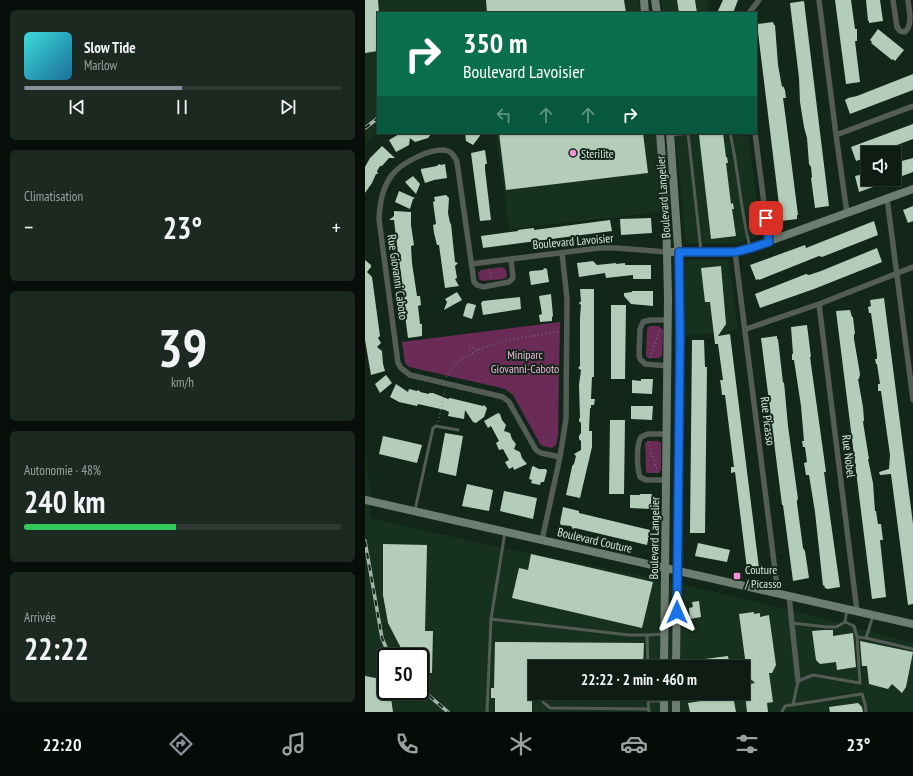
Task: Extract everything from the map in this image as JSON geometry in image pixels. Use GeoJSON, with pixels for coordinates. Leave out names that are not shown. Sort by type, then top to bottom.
{"type":"FeatureCollection","features":[{"type":"Feature","properties":{"kind":"main road"},"geometry":{"type":"LineString","coordinates":[[644,0],[645,12]]}},
{"type":"Feature","properties":{"kind":"main road"},"geometry":{"type":"LineString","coordinates":[[655,0],[657,12]]}},
{"type":"Feature","properties":{"kind":"main road","name":"Boulevard Langelier"},"geometry":{"type":"LineString","coordinates":[[660,134],[665,202],[668,320],[664,660]]}},
{"type":"Feature","properties":{"kind":"main road","name":"Boulevard Langelier"},"geometry":{"type":"LineString","coordinates":[[671,134],[679,252],[680,337],[676,660]]}},
{"type":"Feature","properties":{"kind":"main road","name":"Boulevard Lavoisier"},"geometry":{"type":"LineString","coordinates":[[667,252],[735,252],[751,248],[913,189]]}},
{"type":"Feature","properties":{"kind":"main road","name":"Boulevard Couture"},"geometry":{"type":"LineString","coordinates":[[365,500],[913,624]]}},
{"type":"Feature","properties":{"kind":"main road"},"geometry":{"type":"LineString","coordinates":[[664,700],[664,712]]}},
{"type":"Feature","properties":{"kind":"main road"},"geometry":{"type":"LineString","coordinates":[[676,700],[676,712]]}},
{"type":"Feature","properties":{"kind":"street"},"geometry":{"type":"LineString","coordinates":[[750,12],[759,0]]}},
{"type":"Feature","properties":{"kind":"street"},"geometry":{"type":"LineString","coordinates":[[819,0],[847,213]]}},
{"type":"Feature","properties":{"kind":"street"},"geometry":{"type":"LineString","coordinates":[[893,0],[897,26],[900,30],[905,32],[911,25],[908,0]]}},
{"type":"Feature","properties":{"kind":"street"},"geometry":{"type":"LineString","coordinates":[[836,135],[913,106]]}},
{"type":"Feature","properties":{"kind":"street"},"geometry":{"type":"LineString","coordinates":[[755,134],[769,242]]}},
{"type":"Feature","properties":{"kind":"street","name":"Rue Giovanni Caboto"},"geometry":{"type":"LineString","coordinates":[[471,264],[457,162],[455,157],[447,150],[441,150],[411,159],[398,168],[392,175],[384,188],[380,203],[379,219],[381,242],[398,363],[401,368],[410,375],[500,396],[507,399],[536,450],[541,453],[560,457]]}},
{"type":"Feature","properties":{"kind":"street"},"geometry":{"type":"LineString","coordinates":[[887,198],[913,400]]}},
{"type":"Feature","properties":{"kind":"street","name":"Boulevard Lavoisier"},"geometry":{"type":"LineString","coordinates":[[471,264],[562,252],[611,248],[667,252]]}},
{"type":"Feature","properties":{"kind":"street"},"geometry":{"type":"LineString","coordinates":[[542,540],[560,457],[566,419],[567,330],[566,291],[562,252]]}},
{"type":"Feature","properties":{"kind":"street","name":"Rue Picasso"},"geometry":{"type":"LineString","coordinates":[[735,252],[746,329],[777,593]]}},
{"type":"Feature","properties":{"kind":"street"},"geometry":{"type":"LineString","coordinates":[[471,264],[473,278],[477,285],[483,287],[507,283],[512,280],[513,275],[511,259]]}},
{"type":"Feature","properties":{"kind":"street"},"geometry":{"type":"LineString","coordinates":[[746,329],[819,304],[913,267]]}},
{"type":"Feature","properties":{"kind":"street","name":"Rue Nobel"},"geometry":{"type":"LineString","coordinates":[[819,304],[857,611]]}},
{"type":"Feature","properties":{"kind":"street"},"geometry":{"type":"LineString","coordinates":[[668,320],[650,320],[643,322],[640,325],[639,355],[642,361],[647,365],[668,366]]}},
{"type":"Feature","properties":{"kind":"street"},"geometry":{"type":"LineString","coordinates":[[646,434],[667,434]]}},
{"type":"Feature","properties":{"kind":"street","name":"Boulevard Langelier"},"geometry":{"type":"LineString","coordinates":[[646,434],[641,437],[638,444],[638,470],[640,478],[646,480],[667,480]]}},
{"type":"Feature","properties":{"kind":"street"},"geometry":{"type":"LineString","coordinates":[[789,596],[798,682]]}},
{"type":"Feature","properties":{"kind":"lane"},"geometry":{"type":"LineString","coordinates":[[689,134],[701,252]]}},
{"type":"Feature","properties":{"kind":"lane"},"geometry":{"type":"LineString","coordinates":[[731,134],[746,232],[751,248]]}},
{"type":"Feature","properties":{"kind":"lane"},"geometry":{"type":"LineString","coordinates":[[415,512],[433,428],[437,426],[458,430]]}},
{"type":"Feature","properties":{"kind":"lane"},"geometry":{"type":"LineString","coordinates":[[487,712],[491,619],[505,532]]}},
{"type":"Feature","properties":{"kind":"lane"},"geometry":{"type":"LineString","coordinates":[[845,622],[847,609]]}},
{"type":"Feature","properties":{"kind":"lane"},"geometry":{"type":"LineString","coordinates":[[867,638],[873,615]]}},
{"type":"Feature","properties":{"kind":"lane"},"geometry":{"type":"LineString","coordinates":[[491,619],[629,635],[665,634]]}},
{"type":"Feature","properties":{"kind":"lane"},"geometry":{"type":"LineString","coordinates":[[792,623],[836,627],[845,622]]}},
{"type":"Feature","properties":{"kind":"lane"},"geometry":{"type":"LineString","coordinates":[[793,705],[798,682],[813,675],[860,683],[857,637],[853,626],[845,622]]}},
{"type":"Feature","properties":{"kind":"lane"},"geometry":{"type":"LineString","coordinates":[[647,635],[648,660]]}},
{"type":"Feature","properties":{"kind":"lane"},"geometry":{"type":"LineString","coordinates":[[857,637],[913,649]]}},
{"type":"Feature","properties":{"kind":"lane"},"geometry":{"type":"LineString","coordinates":[[782,712],[785,706],[862,694],[866,712]]}},
{"type":"Feature","properties":{"kind":"lane"},"geometry":{"type":"LineString","coordinates":[[543,700],[543,702],[550,708],[649,711],[648,701],[652,700]]}},
{"type":"Feature","properties":{"kind":"path"},"geometry":{"type":"LineString","coordinates":[[486,262],[491,275],[488,286]]}},
{"type":"Feature","properties":{"kind":"path"},"geometry":{"type":"LineString","coordinates":[[647,365],[660,328]]}},
{"type":"Feature","properties":{"kind":"path"},"geometry":{"type":"LineString","coordinates":[[437,426],[444,383],[454,366],[463,358],[492,344],[567,330]]}},
{"type":"Feature","properties":{"kind":"path"},"geometry":{"type":"LineString","coordinates":[[469,347],[479,349]]}},
{"type":"Feature","properties":{"kind":"path"},"geometry":{"type":"LineString","coordinates":[[646,434],[659,474]]}},
{"type":"Feature","properties":{"kind":"shaded area"},"geometry":{"type":"Polygon","coordinates":[[[365,0],[638,0],[640,12],[377,12],[377,134],[365,144],[365,0]]]}},
{"type":"Feature","properties":{"kind":"shaded area"},"geometry":{"type":"Polygon","coordinates":[[[661,0],[708,0],[710,12],[663,12],[661,0]]]}},
{"type":"Feature","properties":{"kind":"shaded area"},"geometry":{"type":"Polygon","coordinates":[[[496,134],[656,134],[660,170],[661,212],[509,229],[496,134]]]}},
{"type":"Feature","properties":{"kind":"shaded area"},"geometry":{"type":"Polygon","coordinates":[[[675,134],[748,134],[761,233],[760,237],[734,243],[686,242],[675,134]]]}},
{"type":"Feature","properties":{"kind":"shaded area"},"geometry":{"type":"Polygon","coordinates":[[[689,260],[727,260],[729,262],[738,330],[685,336],[685,263],[689,260]]]}},
{"type":"Feature","properties":{"kind":"shaded area"},"geometry":{"type":"Polygon","coordinates":[[[365,448],[370,487],[370,518],[493,546],[659,579],[811,615],[913,643],[913,712],[365,712],[365,448]]]}},
{"type":"Feature","properties":{"kind":"green space"},"geometry":{"type":"Polygon","coordinates":[[[502,267],[506,269],[507,276],[504,279],[482,281],[479,279],[478,273],[481,270],[502,267]]]}},
{"type":"Feature","properties":{"kind":"green space","name":"Miniparc Giovanni-Caboto"},"geometry":{"type":"Polygon","coordinates":[[[560,322],[558,435],[556,445],[552,448],[540,444],[513,395],[505,389],[409,367],[405,363],[402,342],[560,322]]]}},
{"type":"Feature","properties":{"kind":"green space"},"geometry":{"type":"Polygon","coordinates":[[[649,326],[659,326],[663,330],[662,355],[659,358],[648,358],[646,356],[647,329],[649,326]]]}},
{"type":"Feature","properties":{"kind":"green space"},"geometry":{"type":"Polygon","coordinates":[[[648,441],[658,441],[661,443],[661,470],[659,473],[646,472],[645,443],[648,441]]]}},
{"type":"Feature","properties":{"kind":"building"},"geometry":{"type":"Polygon","coordinates":[[[365,0],[378,0],[377,51],[365,53],[365,0]]]}},
{"type":"Feature","properties":{"kind":"building"},"geometry":{"type":"Polygon","coordinates":[[[486,0],[624,0],[626,12],[487,12],[486,0]]]}},
{"type":"Feature","properties":{"kind":"building"},"geometry":{"type":"Polygon","coordinates":[[[677,0],[695,0],[697,12],[679,12],[677,0]]]}},
{"type":"Feature","properties":{"kind":"building"},"geometry":{"type":"Polygon","coordinates":[[[723,0],[738,0],[733,12],[717,12],[723,0]]]}},
{"type":"Feature","properties":{"kind":"building"},"geometry":{"type":"Polygon","coordinates":[[[835,0],[851,0],[855,29],[857,29],[857,41],[855,41],[860,82],[846,84],[835,0]]]}},
{"type":"Feature","properties":{"kind":"building"},"geometry":{"type":"Polygon","coordinates":[[[866,0],[880,0],[883,21],[869,23],[866,0]]]}},
{"type":"Feature","properties":{"kind":"building"},"geometry":{"type":"Polygon","coordinates":[[[804,1],[829,206],[815,208],[807,138],[800,102],[799,78],[790,3],[804,1]]]}},
{"type":"Feature","properties":{"kind":"building"},"geometry":{"type":"Polygon","coordinates":[[[773,22],[775,25],[778,65],[782,87],[783,86],[785,90],[786,98],[783,98],[798,215],[797,219],[781,221],[757,24],[773,22]]]}},
{"type":"Feature","properties":{"kind":"building"},"geometry":{"type":"Polygon","coordinates":[[[878,29],[904,50],[895,61],[871,43],[872,42],[870,40],[878,29]]]}},
{"type":"Feature","properties":{"kind":"building"},"geometry":{"type":"Polygon","coordinates":[[[913,74],[913,90],[850,114],[845,100],[848,98],[857,96],[913,74]]]}},
{"type":"Feature","properties":{"kind":"building"},"geometry":{"type":"Polygon","coordinates":[[[913,124],[913,139],[894,146],[861,146],[861,159],[856,161],[851,147],[913,124]]]}},
{"type":"Feature","properties":{"kind":"building"},"geometry":{"type":"Polygon","coordinates":[[[399,134],[431,134],[428,138],[415,142],[410,138],[409,145],[396,152],[389,140],[399,134]]]}},
{"type":"Feature","properties":{"kind":"building"},"geometry":{"type":"Polygon","coordinates":[[[465,134],[481,134],[473,145],[466,141],[465,134]]]}},
{"type":"Feature","properties":{"kind":"building","name":"Sterilite"},"geometry":{"type":"Polygon","coordinates":[[[499,134],[643,134],[648,173],[506,190],[499,134]]]}},
{"type":"Feature","properties":{"kind":"building"},"geometry":{"type":"Polygon","coordinates":[[[723,134],[728,163],[726,163],[731,204],[733,203],[734,209],[732,209],[736,236],[711,239],[699,135],[723,134]]]}},
{"type":"Feature","properties":{"kind":"building"},"geometry":{"type":"Polygon","coordinates":[[[382,146],[395,158],[389,158],[382,166],[380,166],[377,171],[378,174],[376,174],[365,193],[365,167],[370,158],[382,146]]]}},
{"type":"Feature","properties":{"kind":"building"},"geometry":{"type":"Polygon","coordinates":[[[485,150],[487,164],[485,164],[485,169],[491,220],[480,221],[471,153],[485,150]]]}},
{"type":"Feature","properties":{"kind":"building"},"geometry":{"type":"Polygon","coordinates":[[[913,158],[913,172],[901,176],[901,161],[913,158]]]}},
{"type":"Feature","properties":{"kind":"building"},"geometry":{"type":"Polygon","coordinates":[[[439,164],[445,164],[447,178],[425,183],[421,169],[437,166],[439,164]]]}},
{"type":"Feature","properties":{"kind":"building"},"geometry":{"type":"Polygon","coordinates":[[[861,175],[861,186],[876,186],[859,192],[855,176],[861,175]]]}},
{"type":"Feature","properties":{"kind":"building"},"geometry":{"type":"Polygon","coordinates":[[[413,176],[420,184],[416,194],[405,182],[413,176]]]}},
{"type":"Feature","properties":{"kind":"building"},"geometry":{"type":"Polygon","coordinates":[[[399,191],[415,198],[413,199],[410,209],[395,202],[399,191]]]}},
{"type":"Feature","properties":{"kind":"building"},"geometry":{"type":"Polygon","coordinates":[[[446,195],[449,198],[448,213],[451,224],[455,262],[458,263],[455,266],[457,278],[455,279],[459,286],[445,288],[439,245],[437,245],[434,233],[433,225],[436,224],[433,202],[435,201],[434,197],[446,195]]]}},
{"type":"Feature","properties":{"kind":"building"},"geometry":{"type":"Polygon","coordinates":[[[913,206],[913,221],[908,223],[903,210],[913,206]]]}},
{"type":"Feature","properties":{"kind":"building"},"geometry":{"type":"Polygon","coordinates":[[[394,211],[411,212],[414,245],[411,246],[412,263],[417,296],[420,296],[421,305],[418,306],[420,324],[422,324],[422,336],[408,338],[403,294],[401,290],[394,220],[389,220],[394,216],[394,211]]]}},
{"type":"Feature","properties":{"kind":"building"},"geometry":{"type":"Polygon","coordinates":[[[651,218],[652,233],[621,235],[620,219],[651,218]]]}},
{"type":"Feature","properties":{"kind":"building"},"geometry":{"type":"Polygon","coordinates":[[[610,220],[612,231],[483,248],[481,236],[525,229],[534,228],[534,230],[610,220]]]}},
{"type":"Feature","properties":{"kind":"building"},"geometry":{"type":"Polygon","coordinates":[[[874,221],[878,235],[822,257],[819,256],[756,280],[750,265],[805,245],[806,248],[874,221]]]}},
{"type":"Feature","properties":{"kind":"building"},"geometry":{"type":"Polygon","coordinates":[[[877,248],[882,262],[814,289],[760,308],[755,294],[806,274],[809,275],[821,271],[877,248]]]}},
{"type":"Feature","properties":{"kind":"building"},"geometry":{"type":"Polygon","coordinates":[[[365,260],[371,265],[367,272],[372,277],[380,336],[378,338],[381,343],[377,347],[382,351],[385,371],[371,375],[365,340],[365,260]]]}},
{"type":"Feature","properties":{"kind":"building"},"geometry":{"type":"Polygon","coordinates":[[[593,261],[597,265],[625,263],[625,265],[651,265],[651,279],[633,279],[633,275],[606,278],[605,273],[579,277],[577,263],[593,261]]]}},
{"type":"Feature","properties":{"kind":"building"},"geometry":{"type":"Polygon","coordinates":[[[721,266],[726,324],[718,336],[730,334],[759,568],[747,569],[735,472],[731,473],[731,467],[734,467],[725,395],[722,395],[720,380],[723,380],[718,344],[715,344],[710,302],[705,302],[701,268],[721,266]]]}},
{"type":"Feature","properties":{"kind":"building"},"geometry":{"type":"Polygon","coordinates":[[[544,268],[547,269],[549,282],[531,285],[529,272],[543,270],[544,268]]]}},
{"type":"Feature","properties":{"kind":"building"},"geometry":{"type":"Polygon","coordinates":[[[580,289],[594,289],[594,377],[592,377],[591,399],[595,399],[594,405],[591,405],[590,408],[589,431],[592,431],[592,447],[580,498],[566,495],[572,466],[576,456],[574,454],[581,450],[581,441],[579,439],[581,433],[581,423],[579,421],[579,385],[581,370],[578,368],[580,366],[580,289]]]}},
{"type":"Feature","properties":{"kind":"building"},"geometry":{"type":"Polygon","coordinates":[[[632,291],[653,291],[653,306],[631,304],[624,296],[624,293],[632,291]]]}},
{"type":"Feature","properties":{"kind":"building"},"geometry":{"type":"Polygon","coordinates":[[[457,292],[462,300],[444,310],[447,302],[445,299],[457,292]]]}},
{"type":"Feature","properties":{"kind":"building"},"geometry":{"type":"Polygon","coordinates":[[[551,294],[552,321],[540,322],[539,315],[542,314],[539,296],[551,294]]]}},
{"type":"Feature","properties":{"kind":"building"},"geometry":{"type":"Polygon","coordinates":[[[520,297],[521,309],[483,315],[481,303],[483,301],[520,297]]]}},
{"type":"Feature","properties":{"kind":"building"},"geometry":{"type":"Polygon","coordinates":[[[884,298],[913,524],[913,604],[908,605],[891,474],[880,475],[879,472],[889,469],[890,455],[881,391],[878,391],[878,384],[880,384],[875,359],[877,359],[877,355],[871,313],[869,313],[868,307],[871,306],[870,300],[884,298]]]}},
{"type":"Feature","properties":{"kind":"building"},"geometry":{"type":"Polygon","coordinates":[[[468,303],[476,305],[472,319],[463,316],[468,303]]]}},
{"type":"Feature","properties":{"kind":"building"},"geometry":{"type":"Polygon","coordinates":[[[611,305],[626,305],[625,379],[611,379],[611,305]]]}},
{"type":"Feature","properties":{"kind":"building"},"geometry":{"type":"Polygon","coordinates":[[[850,310],[853,317],[855,334],[854,339],[860,374],[858,379],[863,407],[863,422],[868,459],[873,483],[875,511],[878,524],[881,524],[883,540],[880,540],[886,597],[872,599],[836,311],[850,310]]]}},
{"type":"Feature","properties":{"kind":"building"},"geometry":{"type":"Polygon","coordinates":[[[807,325],[826,472],[824,472],[840,587],[828,589],[825,588],[824,585],[823,586],[815,512],[809,475],[806,475],[804,463],[807,462],[805,447],[803,447],[802,441],[804,441],[801,406],[794,360],[792,360],[791,327],[807,325]]]}},
{"type":"Feature","properties":{"kind":"building"},"geometry":{"type":"Polygon","coordinates":[[[777,336],[783,383],[784,382],[788,426],[798,499],[797,503],[809,578],[793,581],[761,338],[777,336]]]}},
{"type":"Feature","properties":{"kind":"building"},"geometry":{"type":"Polygon","coordinates":[[[692,340],[704,340],[705,367],[707,367],[705,533],[690,533],[692,340]]]}},
{"type":"Feature","properties":{"kind":"building"},"geometry":{"type":"Polygon","coordinates":[[[386,375],[392,383],[380,393],[375,384],[386,375]]]}},
{"type":"Feature","properties":{"kind":"building"},"geometry":{"type":"Polygon","coordinates":[[[641,379],[653,379],[652,394],[632,393],[632,380],[641,381],[641,379]]]}},
{"type":"Feature","properties":{"kind":"building"},"geometry":{"type":"Polygon","coordinates":[[[396,384],[408,392],[409,389],[419,390],[420,392],[429,394],[433,393],[448,399],[450,398],[484,405],[487,408],[484,417],[476,423],[473,422],[465,410],[464,419],[448,416],[449,412],[445,410],[418,404],[417,406],[399,402],[390,397],[396,384]]]}},
{"type":"Feature","properties":{"kind":"building"},"geometry":{"type":"Polygon","coordinates":[[[631,406],[653,406],[652,420],[631,419],[631,406]]]}},
{"type":"Feature","properties":{"kind":"building"},"geometry":{"type":"Polygon","coordinates":[[[498,413],[506,425],[504,431],[510,433],[516,444],[514,449],[520,452],[522,458],[527,464],[514,470],[513,467],[509,469],[505,462],[509,460],[503,449],[499,450],[496,443],[499,441],[491,426],[488,428],[484,421],[498,413]]]}},
{"type":"Feature","properties":{"kind":"building"},"geometry":{"type":"Polygon","coordinates":[[[610,420],[625,420],[624,494],[609,494],[610,420]]]}},
{"type":"Feature","properties":{"kind":"building"},"geometry":{"type":"Polygon","coordinates":[[[445,433],[463,436],[456,476],[438,472],[445,433]]]}},
{"type":"Feature","properties":{"kind":"building"},"geometry":{"type":"Polygon","coordinates":[[[383,436],[422,445],[417,463],[379,454],[383,436]]]}},
{"type":"Feature","properties":{"kind":"building"},"geometry":{"type":"Polygon","coordinates":[[[533,466],[539,469],[546,469],[547,471],[544,482],[541,482],[540,485],[531,483],[532,480],[529,479],[533,466]]]}},
{"type":"Feature","properties":{"kind":"building"},"geometry":{"type":"Polygon","coordinates":[[[467,484],[493,490],[489,511],[462,506],[467,484]]]}},
{"type":"Feature","properties":{"kind":"building"},"geometry":{"type":"Polygon","coordinates":[[[504,491],[537,498],[533,519],[500,511],[504,491]]]}},
{"type":"Feature","properties":{"kind":"building"},"geometry":{"type":"Polygon","coordinates":[[[652,494],[651,509],[630,508],[630,495],[652,494]]]}},
{"type":"Feature","properties":{"kind":"building"},"geometry":{"type":"Polygon","coordinates":[[[563,507],[579,511],[579,513],[650,530],[647,545],[575,528],[573,529],[571,526],[561,525],[560,523],[563,507]]]}},
{"type":"Feature","properties":{"kind":"building"},"geometry":{"type":"Polygon","coordinates":[[[698,543],[730,550],[727,562],[695,556],[698,543]]]}},
{"type":"Feature","properties":{"kind":"building"},"geometry":{"type":"Polygon","coordinates":[[[383,544],[427,545],[425,631],[433,631],[432,673],[429,673],[429,648],[401,648],[388,623],[383,595],[383,544]]]}},
{"type":"Feature","properties":{"kind":"building"},"geometry":{"type":"Polygon","coordinates":[[[531,554],[653,582],[642,628],[512,598],[519,568],[528,570],[531,554]]]}},
{"type":"Feature","properties":{"kind":"building"},"geometry":{"type":"Polygon","coordinates":[[[699,601],[701,617],[690,619],[689,608],[693,607],[692,602],[699,601]]]}},
{"type":"Feature","properties":{"kind":"building"},"geometry":{"type":"Polygon","coordinates":[[[754,612],[754,614],[760,613],[760,617],[769,615],[776,665],[772,673],[769,673],[773,702],[767,703],[768,712],[747,712],[746,700],[750,700],[750,684],[755,683],[750,678],[750,660],[745,660],[739,614],[754,612]]]}},
{"type":"Feature","properties":{"kind":"building"},"geometry":{"type":"Polygon","coordinates":[[[833,630],[833,636],[853,633],[856,667],[837,670],[836,662],[820,664],[816,660],[812,631],[833,630]]]}},
{"type":"Feature","properties":{"kind":"building"},"geometry":{"type":"Polygon","coordinates":[[[860,641],[913,652],[906,687],[902,693],[892,684],[888,689],[869,684],[867,666],[862,666],[860,641]]]}},
{"type":"Feature","properties":{"kind":"building"},"geometry":{"type":"Polygon","coordinates":[[[495,642],[644,643],[643,660],[528,660],[528,700],[532,700],[532,712],[495,712],[495,698],[491,698],[491,688],[494,688],[495,642]]]}},
{"type":"Feature","properties":{"kind":"building"},"geometry":{"type":"Polygon","coordinates":[[[728,656],[729,660],[697,660],[728,656]]]}},
{"type":"Feature","properties":{"kind":"building"},"geometry":{"type":"Polygon","coordinates":[[[365,676],[377,678],[377,700],[391,700],[393,712],[365,712],[365,676]]]}},
{"type":"Feature","properties":{"kind":"building"},"geometry":{"type":"Polygon","coordinates":[[[707,700],[734,700],[736,712],[690,712],[688,703],[707,700]]]}},
{"type":"Feature","properties":{"kind":"building"},"geometry":{"type":"Polygon","coordinates":[[[858,703],[862,707],[863,712],[830,712],[829,707],[858,703]]]}},
{"type":"Feature","properties":{"kind":"railway"},"geometry":{"type":"LineString","coordinates":[[365,128],[377,119]]}},
{"type":"Feature","properties":{"kind":"railway"},"geometry":{"type":"LineString","coordinates":[[365,541],[382,638],[386,648]]}},
{"type":"Feature","properties":{"kind":"railway"},"geometry":{"type":"LineString","coordinates":[[429,696],[448,712]]}},
{"type":"Feature","properties":{"kind":"place","name":"Sterilite"},"geometry":{"type":"Point","coordinates":[573,153]}},
{"type":"Feature","properties":{"kind":"place","name":"Couture / Picasso"},"geometry":{"type":"Point","coordinates":[737,576]}},
{"type":"Feature","properties":{"kind":"route"},"geometry":{"type":"LineString","coordinates":[[677,612],[680,337],[679,252],[735,252],[769,242],[766,218]]}}]}
